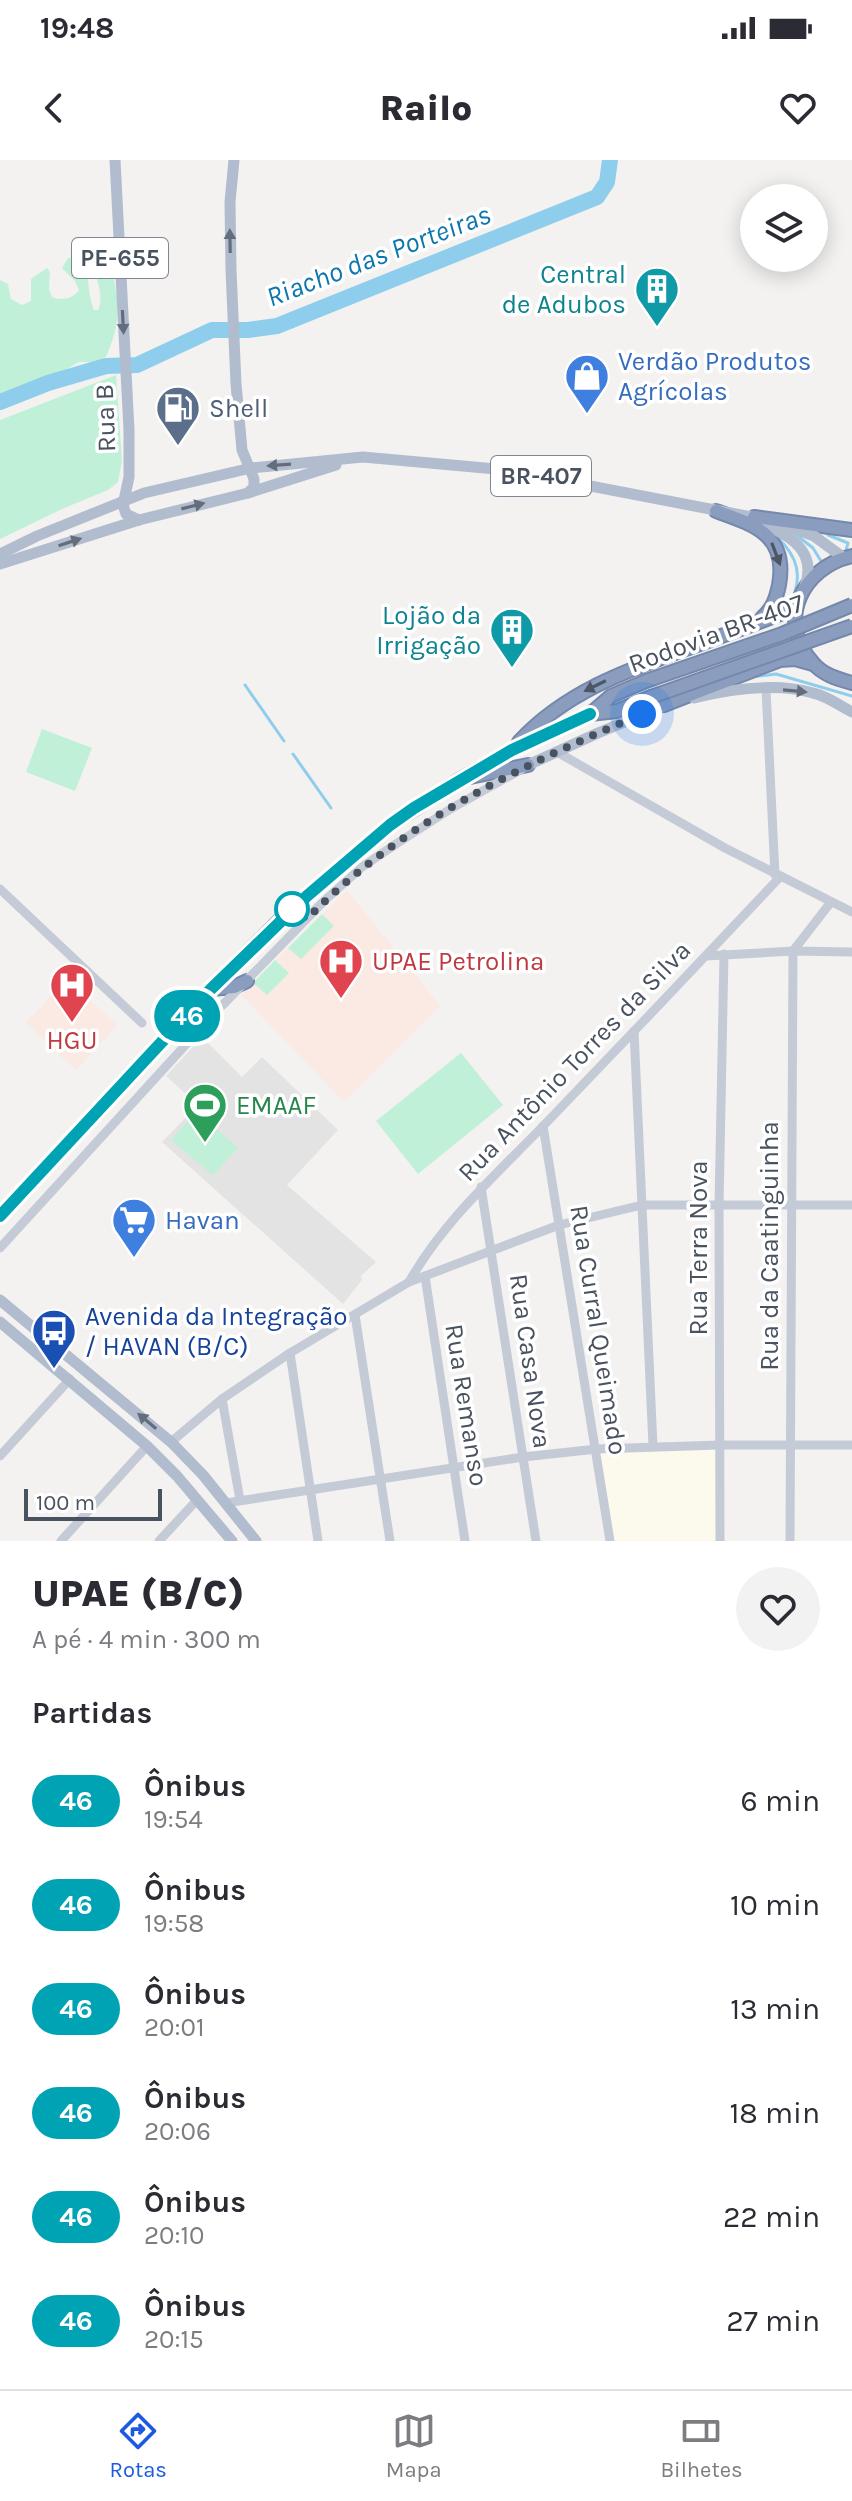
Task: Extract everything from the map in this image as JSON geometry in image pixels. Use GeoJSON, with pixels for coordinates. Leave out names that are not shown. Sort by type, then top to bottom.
{"type":"FeatureCollection","features":[{"type":"Feature","properties":{"kind":"highway"},"geometry":{"type":"LineString","coordinates":[[716,511],[757,527],[779,556],[781,570],[773,607],[754,623]]}},
{"type":"Feature","properties":{"kind":"highway"},"geometry":{"type":"LineString","coordinates":[[754,517],[852,530]]}},
{"type":"Feature","properties":{"kind":"highway"},"geometry":{"type":"LineString","coordinates":[[813,664],[801,646],[796,626],[797,605],[805,586],[818,570],[848,557]]}},
{"type":"Feature","properties":{"kind":"highway"},"geometry":{"type":"LineString","coordinates":[[512,750],[533,727],[575,695],[616,675],[797,605]]}},
{"type":"Feature","properties":{"kind":"highway","name":"Rodovia BR-407"},"geometry":{"type":"LineString","coordinates":[[590,714],[611,696],[646,681],[782,634],[852,605]]}},
{"type":"Feature","properties":{"kind":"highway","name":"Rodovia BR-407"},"geometry":{"type":"LineString","coordinates":[[590,714],[617,711],[852,626]]}},
{"type":"Feature","properties":{"kind":"highway"},"geometry":{"type":"LineString","coordinates":[[664,705],[780,660],[795,659],[813,664],[831,677],[852,683]]}},
{"type":"Feature","properties":{"kind":"highway"},"geometry":{"type":"LineString","coordinates":[[0,1216],[211,989],[289,911],[378,835],[459,780],[512,750],[590,714]]}},
{"type":"Feature","properties":{"kind":"highway"},"geometry":{"type":"LineString","coordinates":[[459,780],[528,765]]}},
{"type":"Feature","properties":{"kind":"highway"},"geometry":{"type":"LineString","coordinates":[[211,989],[234,987],[247,981]]}},
{"type":"Feature","properties":{"kind":"main road","name":"Rua B"},"geometry":{"type":"LineString","coordinates":[[115,160],[129,477],[123,503]]}},
{"type":"Feature","properties":{"kind":"main road"},"geometry":{"type":"LineString","coordinates":[[234,160],[230,202],[233,319],[242,450],[255,483],[248,493]]}},
{"type":"Feature","properties":{"kind":"main road","name":"BR-407"},"geometry":{"type":"LineString","coordinates":[[0,564],[139,520],[248,493],[363,457]]}},
{"type":"Feature","properties":{"kind":"main road","name":"BR-407"},"geometry":{"type":"LineString","coordinates":[[0,554],[144,493],[251,468],[363,457],[507,470],[716,511]]}},
{"type":"Feature","properties":{"kind":"main road"},"geometry":{"type":"LineString","coordinates":[[123,503],[126,514],[139,520]]}},
{"type":"Feature","properties":{"kind":"main road"},"geometry":{"type":"LineString","coordinates":[[716,511],[754,517],[800,530],[848,557]]}},
{"type":"Feature","properties":{"kind":"main road"},"geometry":{"type":"LineString","coordinates":[[716,511],[751,520],[790,538],[808,562],[805,586]]}},
{"type":"Feature","properties":{"kind":"main road"},"geometry":{"type":"LineString","coordinates":[[528,765],[664,705],[734,690],[811,692],[852,712]]}},
{"type":"Feature","properties":{"kind":"main road"},"geometry":{"type":"LineString","coordinates":[[0,1300],[171,1442],[256,1541]]}},
{"type":"Feature","properties":{"kind":"main road"},"geometry":{"type":"LineString","coordinates":[[2,1328],[70,1379],[147,1446],[232,1541]]}},
{"type":"Feature","properties":{"kind":"main road"},"geometry":{"type":"LineString","coordinates":[[177,1476],[191,1462]]}},
{"type":"Feature","properties":{"kind":"street"},"geometry":{"type":"LineString","coordinates":[[766,689],[778,876]]}},
{"type":"Feature","properties":{"kind":"street"},"geometry":{"type":"LineString","coordinates":[[557,752],[778,876],[852,912]]}},
{"type":"Feature","properties":{"kind":"street"},"geometry":{"type":"LineString","coordinates":[[0,1248],[323,902],[362,867],[399,842],[528,765]]}},
{"type":"Feature","properties":{"kind":"street","name":"Rua Antônio Torres da Silva"},"geometry":{"type":"LineString","coordinates":[[409,1282],[431,1245],[481,1187],[706,956],[778,876]]}},
{"type":"Feature","properties":{"kind":"street"},"geometry":{"type":"LineString","coordinates":[[0,889],[142,1023]]}},
{"type":"Feature","properties":{"kind":"street"},"geometry":{"type":"LineString","coordinates":[[793,951],[831,902]]}},
{"type":"Feature","properties":{"kind":"street"},"geometry":{"type":"LineString","coordinates":[[706,956],[793,951],[852,952]]}},
{"type":"Feature","properties":{"kind":"street","name":"Rua da Caatinguinha"},"geometry":{"type":"LineString","coordinates":[[790,1541],[793,951]]}},
{"type":"Feature","properties":{"kind":"street","name":"Rua Terra Nova"},"geometry":{"type":"LineString","coordinates":[[720,1541],[719,1206],[724,954]]}},
{"type":"Feature","properties":{"kind":"street"},"geometry":{"type":"LineString","coordinates":[[634,1031],[653,1446]]}},
{"type":"Feature","properties":{"kind":"street","name":"Rua Curral Queimado"},"geometry":{"type":"LineString","coordinates":[[543,1126],[610,1541]]}},
{"type":"Feature","properties":{"kind":"street","name":"Rua Casa Nova"},"geometry":{"type":"LineString","coordinates":[[481,1187],[536,1541]]}},
{"type":"Feature","properties":{"kind":"street"},"geometry":{"type":"LineString","coordinates":[[171,1442],[222,1399],[290,1353],[409,1282],[559,1225],[642,1205],[852,1205]]}},
{"type":"Feature","properties":{"kind":"street","name":"Rua Remanso"},"geometry":{"type":"LineString","coordinates":[[425,1276],[465,1541]]}},
{"type":"Feature","properties":{"kind":"street"},"geometry":{"type":"LineString","coordinates":[[355,1315],[390,1541]]}},
{"type":"Feature","properties":{"kind":"street"},"geometry":{"type":"LineString","coordinates":[[290,1353],[318,1541]]}},
{"type":"Feature","properties":{"kind":"street"},"geometry":{"type":"LineString","coordinates":[[0,1456],[70,1379]]}},
{"type":"Feature","properties":{"kind":"street"},"geometry":{"type":"LineString","coordinates":[[222,1399],[240,1500]]}},
{"type":"Feature","properties":{"kind":"street"},"geometry":{"type":"LineString","coordinates":[[226,1503],[523,1457],[597,1449],[852,1445]]}},
{"type":"Feature","properties":{"kind":"street"},"geometry":{"type":"LineString","coordinates":[[61,1541],[147,1446]]}},
{"type":"Feature","properties":{"kind":"street"},"geometry":{"type":"LineString","coordinates":[[159,1541],[197,1500]]}},
{"type":"Feature","properties":{"kind":"shaded area","name":"UPAE Petrolina"},"geometry":{"type":"Polygon","coordinates":[[[347,890],[440,1006],[344,1102],[241,995],[347,890]]]}},
{"type":"Feature","properties":{"kind":"shaded area","name":"HGU"},"geometry":{"type":"Polygon","coordinates":[[[67,979],[117,1025],[76,1070],[26,1023],[67,979]]]}},
{"type":"Feature","properties":{"kind":"shaded area"},"geometry":{"type":"Polygon","coordinates":[[[202,1037],[242,1077],[262,1057],[338,1130],[287,1185],[376,1262],[361,1276],[362,1280],[343,1304],[162,1142],[198,1105],[166,1076],[202,1037]]]}},
{"type":"Feature","properties":{"kind":"shaded area"},"geometry":{"type":"Polygon","coordinates":[[[720,1445],[720,1541],[610,1541],[597,1449],[720,1445]]]}},
{"type":"Feature","properties":{"kind":"green space"},"geometry":{"type":"Polygon","coordinates":[[[101,244],[112,247],[118,307],[116,329],[106,357],[95,362],[79,362],[41,384],[0,396],[0,280],[8,284],[11,299],[22,305],[31,301],[31,279],[47,268],[52,297],[67,298],[79,290],[62,268],[68,258],[77,257],[88,270],[91,300],[94,310],[98,310],[100,294],[94,260],[101,244]]]}},
{"type":"Feature","properties":{"kind":"green space"},"geometry":{"type":"Polygon","coordinates":[[[116,375],[122,461],[118,482],[108,490],[0,539],[0,420],[116,375]]]}},
{"type":"Feature","properties":{"kind":"green space"},"geometry":{"type":"Polygon","coordinates":[[[42,729],[92,748],[75,791],[26,772],[42,729]]]}},
{"type":"Feature","properties":{"kind":"green space"},"geometry":{"type":"Polygon","coordinates":[[[322,914],[334,926],[301,959],[288,948],[322,914]]]}},
{"type":"Feature","properties":{"kind":"green space"},"geometry":{"type":"Polygon","coordinates":[[[275,960],[289,973],[267,995],[253,983],[275,960]]]}},
{"type":"Feature","properties":{"kind":"green space"},"geometry":{"type":"Polygon","coordinates":[[[461,1053],[503,1105],[418,1174],[376,1121],[461,1053]]]}},
{"type":"Feature","properties":{"kind":"green space","name":"EMAAF"},"geometry":{"type":"Polygon","coordinates":[[[197,1111],[238,1148],[213,1175],[171,1140],[197,1111]]]}},
{"type":"Feature","properties":{"kind":"waterway","name":"Riacho das Porteiras"},"geometry":{"type":"LineString","coordinates":[[0,402],[48,383],[106,366],[137,365],[212,330],[277,326],[597,197],[607,182],[610,160]]}},
{"type":"Feature","properties":{"kind":"waterway"},"geometry":{"type":"LineString","coordinates":[[795,534],[813,548],[824,566]]}},
{"type":"Feature","properties":{"kind":"waterway"},"geometry":{"type":"LineString","coordinates":[[828,535],[848,543],[845,554]]}},
{"type":"Feature","properties":{"kind":"waterway"},"geometry":{"type":"LineString","coordinates":[[778,538],[790,552],[796,568],[797,584],[791,602]]}},
{"type":"Feature","properties":{"kind":"waterway"},"geometry":{"type":"LineString","coordinates":[[751,677],[776,674],[852,696]]}},
{"type":"Feature","properties":{"kind":"waterway"},"geometry":{"type":"LineString","coordinates":[[245,685],[284,741]]}},
{"type":"Feature","properties":{"kind":"waterway"},"geometry":{"type":"LineString","coordinates":[[293,754],[331,808]]}},
{"type":"Feature","properties":{"kind":"bus line","name":"46"},"geometry":{"type":"LineString","coordinates":[[0,1216],[211,989],[289,911],[390,825],[459,780],[530,740],[590,714]]}},
{"type":"Feature","properties":{"kind":"place","name":"Central de Adubos"},"geometry":{"type":"Point","coordinates":[657,328]}},
{"type":"Feature","properties":{"kind":"place","name":"Verdão Produtos Agrícolas"},"geometry":{"type":"Point","coordinates":[587,415]}},
{"type":"Feature","properties":{"kind":"place","name":"Shell"},"geometry":{"type":"Point","coordinates":[178,447]}},
{"type":"Feature","properties":{"kind":"place","name":"Lojão da Irrigação"},"geometry":{"type":"Point","coordinates":[512,669]}},
{"type":"Feature","properties":{"kind":"place","name":"UPAE Petrolina"},"geometry":{"type":"Point","coordinates":[341,1000]}},
{"type":"Feature","properties":{"kind":"place","name":"HGU"},"geometry":{"type":"Point","coordinates":[72,1024]}},
{"type":"Feature","properties":{"kind":"place","name":"EMAAF"},"geometry":{"type":"Point","coordinates":[205,1144]}},
{"type":"Feature","properties":{"kind":"place","name":"Havan"},"geometry":{"type":"Point","coordinates":[134,1259]}},
{"type":"Feature","properties":{"kind":"place","name":"Avenida da Integração / HAVAN (B/C)"},"geometry":{"type":"Point","coordinates":[54,1370]}},
{"type":"Feature","properties":{"kind":"route"},"geometry":{"type":"LineString","coordinates":[[292,909],[307,919],[362,867],[452,808],[528,765],[642,714]]}}]}
